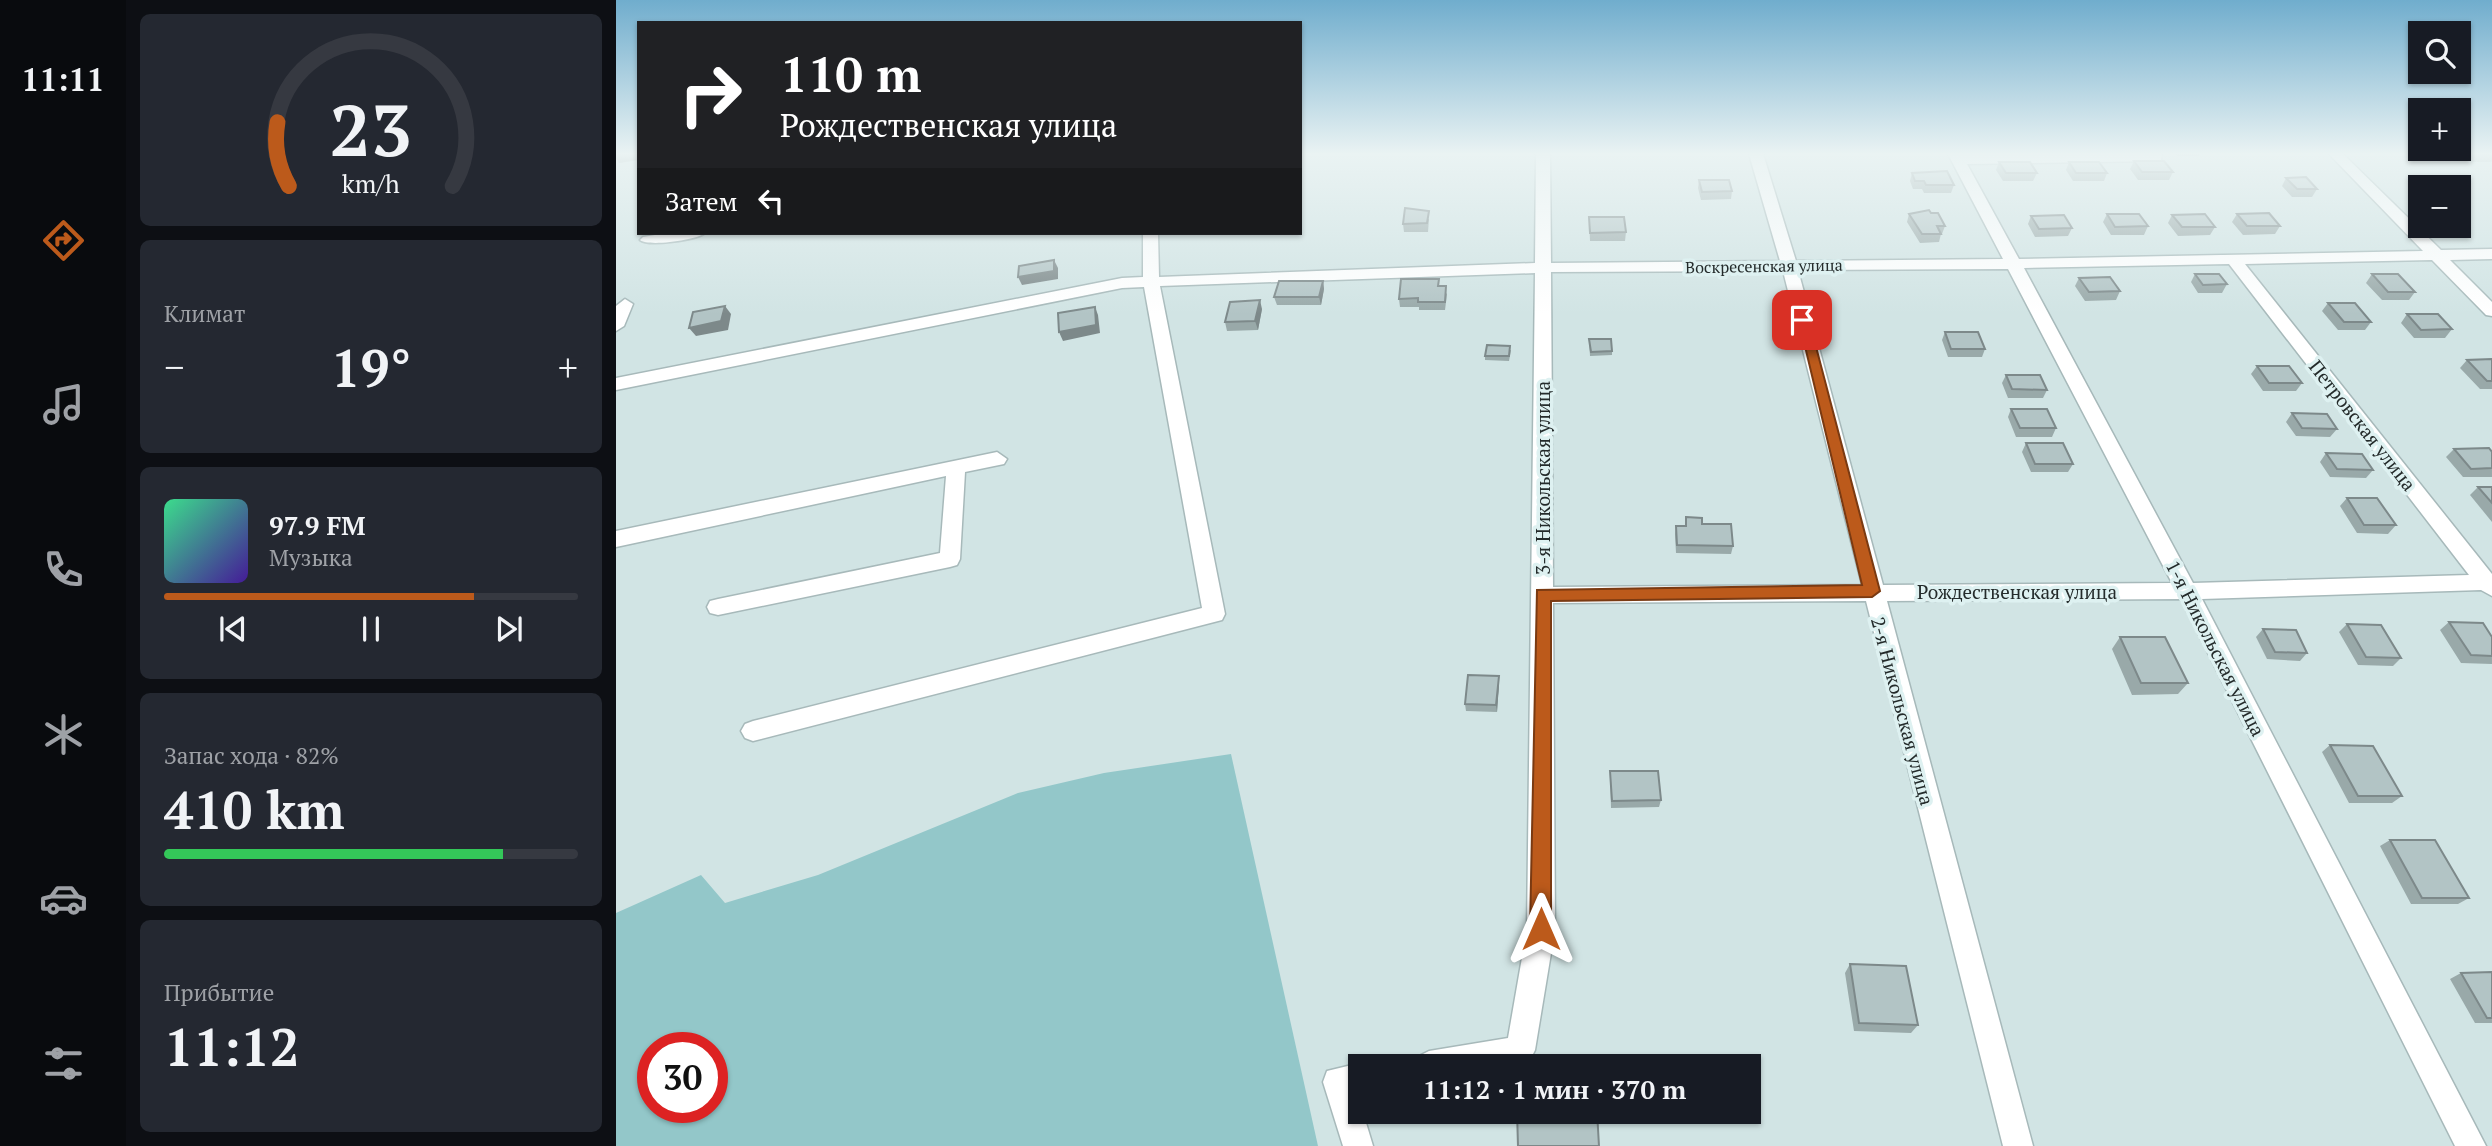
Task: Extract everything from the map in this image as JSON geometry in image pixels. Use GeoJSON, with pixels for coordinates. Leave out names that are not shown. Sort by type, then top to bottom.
{"type":"FeatureCollection","features":[{"type":"Feature","properties":{"kind":"street","name":"3-я Никольская улица"},"geometry":{"type":"LineString","coordinates":[[1498,1054],[1520,1050],[1541,929],[1543,207]]}},
{"type":"Feature","properties":{"kind":"street","name":"2-я Никольская улица"},"geometry":{"type":"LineString","coordinates":[[1771,207],[2018,1146]]}},
{"type":"Feature","properties":{"kind":"street","name":"1-я Никольская улица"},"geometry":{"type":"LineString","coordinates":[[1983,207],[2187,592],[2471,1146]]}},
{"type":"Feature","properties":{"kind":"street"},"geometry":{"type":"LineString","coordinates":[[2389,207],[2492,311]]}},
{"type":"Feature","properties":{"kind":"street"},"geometry":{"type":"LineString","coordinates":[[648,240],[683,235]]}},
{"type":"Feature","properties":{"kind":"street"},"geometry":{"type":"LineString","coordinates":[[753,731],[1214,614],[1151,283],[1150,235]]}},
{"type":"Feature","properties":{"kind":"street","name":"Воскресенская улица"},"geometry":{"type":"LineString","coordinates":[[616,384],[1122,283],[1542,268],[2013,264],[2492,254]]}},
{"type":"Feature","properties":{"kind":"street","name":"Петровская улица"},"geometry":{"type":"LineString","coordinates":[[2233,260],[2490,584]]}},
{"type":"Feature","properties":{"kind":"street"},"geometry":{"type":"LineString","coordinates":[[616,326],[625,304]]}},
{"type":"Feature","properties":{"kind":"street"},"geometry":{"type":"LineString","coordinates":[[616,539],[997,459]]}},
{"type":"Feature","properties":{"kind":"street"},"geometry":{"type":"LineString","coordinates":[[718,607],[950,559],[956,468]]}},
{"type":"Feature","properties":{"kind":"street","name":"Рождественская улица"},"geometry":{"type":"LineString","coordinates":[[1542,595],[1872,591],[2187,592],[2490,584]]}},
{"type":"Feature","properties":{"kind":"street"},"geometry":{"type":"LineString","coordinates":[[1348,1080],[1338,1082],[1348,1114]]}},
{"type":"Feature","properties":{"kind":"street"},"geometry":{"type":"LineString","coordinates":[[1351,1124],[1358,1146]]}},
{"type":"Feature","properties":{"kind":"shaded area"},"geometry":{"type":"Polygon","coordinates":[[[1231,754],[1318,1146],[616,1146],[616,913],[701,875],[725,903],[818,875],[1018,793],[1104,773],[1231,754]]]}},
{"type":"Feature","properties":{"kind":"building"},"geometry":{"type":"Polygon","coordinates":[[[1405,208],[1429,211],[1427,223],[1403,224],[1405,208]]]}},
{"type":"Feature","properties":{"kind":"building"},"geometry":{"type":"Polygon","coordinates":[[[1929,210],[1931,213],[1938,213],[1945,226],[1937,226],[1941,234],[1922,234],[1909,214],[1929,210]]]}},
{"type":"Feature","properties":{"kind":"building"},"geometry":{"type":"Polygon","coordinates":[[[2269,213],[2280,226],[2247,226],[2237,214],[2269,213]]]}},
{"type":"Feature","properties":{"kind":"building"},"geometry":{"type":"Polygon","coordinates":[[[2107,214],[2139,214],[2148,226],[2115,227],[2107,214]]]}},
{"type":"Feature","properties":{"kind":"building"},"geometry":{"type":"Polygon","coordinates":[[[2205,214],[2215,227],[2182,227],[2172,215],[2205,214]]]}},
{"type":"Feature","properties":{"kind":"building"},"geometry":{"type":"Polygon","coordinates":[[[2064,215],[2072,228],[2039,229],[2031,216],[2064,215]]]}},
{"type":"Feature","properties":{"kind":"building"},"geometry":{"type":"Polygon","coordinates":[[[1589,217],[1624,217],[1626,232],[1590,233],[1589,217]]]}},
{"type":"Feature","properties":{"kind":"building"},"geometry":{"type":"Polygon","coordinates":[[[1054,260],[1054,271],[1018,277],[1019,266],[1054,260]]]}},
{"type":"Feature","properties":{"kind":"building"},"geometry":{"type":"Polygon","coordinates":[[[2195,274],[2219,274],[2227,284],[2203,285],[2195,274]]]}},
{"type":"Feature","properties":{"kind":"building"},"geometry":{"type":"Polygon","coordinates":[[[2372,274],[2398,274],[2415,292],[2388,292],[2372,274]]]}},
{"type":"Feature","properties":{"kind":"building"},"geometry":{"type":"Polygon","coordinates":[[[2110,277],[2120,291],[2089,292],[2079,278],[2110,277]]]}},
{"type":"Feature","properties":{"kind":"building"},"geometry":{"type":"Polygon","coordinates":[[[1401,279],[1439,279],[1438,286],[1446,286],[1445,302],[1418,302],[1418,298],[1399,299],[1401,279]]]}},
{"type":"Feature","properties":{"kind":"building"},"geometry":{"type":"Polygon","coordinates":[[[1279,281],[1323,281],[1319,297],[1274,297],[1279,281]]]}},
{"type":"Feature","properties":{"kind":"building"},"geometry":{"type":"Polygon","coordinates":[[[1260,300],[1255,321],[1225,322],[1230,302],[1260,300]]]}},
{"type":"Feature","properties":{"kind":"building"},"geometry":{"type":"Polygon","coordinates":[[[2328,303],[2355,303],[2371,322],[2344,322],[2328,303]]]}},
{"type":"Feature","properties":{"kind":"building"},"geometry":{"type":"Polygon","coordinates":[[[725,306],[721,321],[689,328],[693,312],[725,306]]]}},
{"type":"Feature","properties":{"kind":"building"},"geometry":{"type":"Polygon","coordinates":[[[1095,307],[1096,325],[1059,332],[1058,313],[1095,307]]]}},
{"type":"Feature","properties":{"kind":"building"},"geometry":{"type":"Polygon","coordinates":[[[2407,314],[2438,314],[2452,329],[2421,330],[2407,314]]]}},
{"type":"Feature","properties":{"kind":"building"},"geometry":{"type":"Polygon","coordinates":[[[1945,332],[1978,332],[1985,349],[1951,349],[1945,332]]]}},
{"type":"Feature","properties":{"kind":"building"},"geometry":{"type":"Polygon","coordinates":[[[1589,339],[1611,339],[1612,351],[1591,352],[1589,339]]]}},
{"type":"Feature","properties":{"kind":"building"},"geometry":{"type":"Polygon","coordinates":[[[1487,345],[1510,346],[1509,356],[1485,356],[1487,345]]]}},
{"type":"Feature","properties":{"kind":"building"},"geometry":{"type":"Polygon","coordinates":[[[2492,359],[2492,381],[2487,381],[2467,360],[2492,359]]]}},
{"type":"Feature","properties":{"kind":"building"},"geometry":{"type":"Polygon","coordinates":[[[2257,366],[2289,366],[2302,383],[2269,383],[2257,366]]]}},
{"type":"Feature","properties":{"kind":"building"},"geometry":{"type":"Polygon","coordinates":[[[2006,375],[2040,375],[2047,390],[2012,389],[2006,375]]]}},
{"type":"Feature","properties":{"kind":"building"},"geometry":{"type":"Polygon","coordinates":[[[2011,409],[2047,409],[2056,428],[2020,428],[2011,409]]]}},
{"type":"Feature","properties":{"kind":"building"},"geometry":{"type":"Polygon","coordinates":[[[2292,413],[2327,414],[2337,429],[2302,428],[2292,413]]]}},
{"type":"Feature","properties":{"kind":"building"},"geometry":{"type":"Polygon","coordinates":[[[2026,443],[2063,443],[2073,464],[2035,464],[2026,443]]]}},
{"type":"Feature","properties":{"kind":"building"},"geometry":{"type":"Polygon","coordinates":[[[2489,448],[2492,452],[2492,468],[2471,469],[2454,449],[2489,448]]]}},
{"type":"Feature","properties":{"kind":"building"},"geometry":{"type":"Polygon","coordinates":[[[2326,453],[2362,454],[2373,470],[2337,469],[2326,453]]]}},
{"type":"Feature","properties":{"kind":"building"},"geometry":{"type":"Polygon","coordinates":[[[2478,487],[2492,487],[2492,503],[2478,487]]]}},
{"type":"Feature","properties":{"kind":"building"},"geometry":{"type":"Polygon","coordinates":[[[2347,498],[2377,498],[2396,525],[2364,525],[2347,498]]]}},
{"type":"Feature","properties":{"kind":"building"},"geometry":{"type":"Polygon","coordinates":[[[1686,517],[1702,518],[1702,524],[1731,524],[1733,546],[1677,545],[1676,526],[1686,526],[1686,517]]]}},
{"type":"Feature","properties":{"kind":"building"},"geometry":{"type":"Polygon","coordinates":[[[2449,622],[2483,623],[2492,637],[2492,656],[2471,655],[2449,622]]]}},
{"type":"Feature","properties":{"kind":"building"},"geometry":{"type":"Polygon","coordinates":[[[2347,624],[2381,625],[2401,658],[2366,657],[2347,624]]]}},
{"type":"Feature","properties":{"kind":"building"},"geometry":{"type":"Polygon","coordinates":[[[2263,629],[2296,630],[2307,653],[2275,652],[2263,629]]]}},
{"type":"Feature","properties":{"kind":"building"},"geometry":{"type":"Polygon","coordinates":[[[2120,637],[2165,637],[2188,683],[2141,683],[2120,637]]]}},
{"type":"Feature","properties":{"kind":"building"},"geometry":{"type":"Polygon","coordinates":[[[1468,675],[1499,676],[1496,705],[1465,704],[1468,675]]]}},
{"type":"Feature","properties":{"kind":"building"},"geometry":{"type":"Polygon","coordinates":[[[2330,745],[2373,746],[2402,796],[2358,796],[2330,745]]]}},
{"type":"Feature","properties":{"kind":"building"},"geometry":{"type":"Polygon","coordinates":[[[1610,771],[1658,771],[1661,800],[1612,801],[1610,771]]]}},
{"type":"Feature","properties":{"kind":"building"},"geometry":{"type":"Polygon","coordinates":[[[2390,840],[2435,840],[2469,898],[2422,898],[2390,840]]]}},
{"type":"Feature","properties":{"kind":"building"},"geometry":{"type":"Polygon","coordinates":[[[1850,964],[1906,966],[1918,1025],[1859,1023],[1850,964]]]}},
{"type":"Feature","properties":{"kind":"building"},"geometry":{"type":"Polygon","coordinates":[[[2492,972],[2492,1018],[2487,1018],[2461,973],[2492,972]]]}},
{"type":"Feature","properties":{"kind":"building"},"geometry":{"type":"Polygon","coordinates":[[[1517,1124],[1598,1124],[1599,1146],[1518,1146],[1517,1124]]]}},
{"type":"Feature","properties":{"kind":"route"},"geometry":{"type":"LineString","coordinates":[[1541,929],[1542,595],[1872,591],[1802,320]]}}]}
